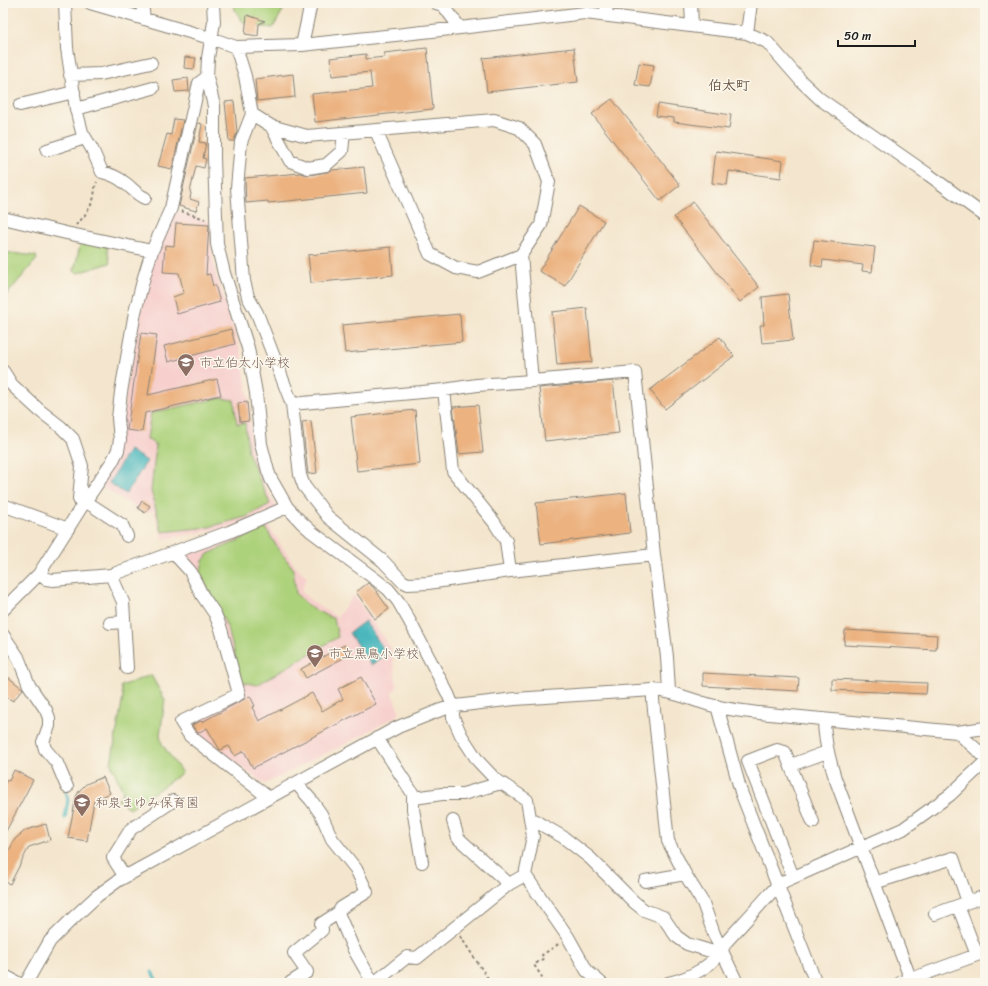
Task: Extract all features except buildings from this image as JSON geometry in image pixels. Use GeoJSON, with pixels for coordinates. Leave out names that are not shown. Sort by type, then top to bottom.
{"type":"FeatureCollection","features":[{"type":"Feature","properties":{"kind":"street"},"geometry":{"type":"LineString","coordinates":[[65,3],[70,74],[76,109],[82,132],[102,172],[114,176],[124,182],[137,195],[145,198]]}},
{"type":"Feature","properties":{"kind":"street"},"geometry":{"type":"LineString","coordinates":[[90,3],[236,47],[302,44],[460,28],[583,8],[607,16],[747,33],[767,42],[802,82],[820,99],[985,216]]}},
{"type":"Feature","properties":{"kind":"street"},"geometry":{"type":"LineString","coordinates":[[142,3],[144,19]]}},
{"type":"Feature","properties":{"kind":"street"},"geometry":{"type":"LineString","coordinates":[[213,3],[214,22],[210,38],[207,77],[214,106],[217,244],[241,325],[252,370],[261,444],[271,480],[287,507],[312,532],[388,589],[398,600],[445,688],[453,706],[453,717],[461,735],[478,761],[495,779],[527,800],[533,836],[525,875],[568,937],[588,971],[601,983]]}},
{"type":"Feature","properties":{"kind":"street"},"geometry":{"type":"LineString","coordinates":[[302,44],[312,3]]}},
{"type":"Feature","properties":{"kind":"street"},"geometry":{"type":"LineString","coordinates":[[436,3],[443,5],[460,28]]}},
{"type":"Feature","properties":{"kind":"street"},"geometry":{"type":"LineString","coordinates":[[606,3],[607,16]]}},
{"type":"Feature","properties":{"kind":"street"},"geometry":{"type":"LineString","coordinates":[[691,3],[692,26]]}},
{"type":"Feature","properties":{"kind":"street"},"geometry":{"type":"LineString","coordinates":[[747,33],[751,3]]}},
{"type":"Feature","properties":{"kind":"street"},"geometry":{"type":"LineString","coordinates":[[236,47],[245,76],[252,114],[241,142],[237,188],[244,281],[248,297],[257,313],[292,404],[300,475],[304,486],[328,517],[383,561],[402,581],[408,584],[654,555]]}},
{"type":"Feature","properties":{"kind":"street"},"geometry":{"type":"LineString","coordinates":[[70,74],[101,74],[112,67],[151,63]]}},
{"type":"Feature","properties":{"kind":"street"},"geometry":{"type":"LineString","coordinates":[[3,610],[39,574],[112,462],[118,450],[120,440],[118,418],[121,392],[135,312],[152,251],[171,208],[199,83],[207,77]]}},
{"type":"Feature","properties":{"kind":"street"},"geometry":{"type":"LineString","coordinates":[[76,109],[153,88]]}},
{"type":"Feature","properties":{"kind":"street"},"geometry":{"type":"LineString","coordinates":[[20,105],[74,92]]}},
{"type":"Feature","properties":{"kind":"street"},"geometry":{"type":"LineString","coordinates":[[252,114],[271,126],[307,136],[494,120],[519,128],[535,144],[549,182],[541,225],[521,255],[478,272],[456,268],[430,254],[376,131]]}},
{"type":"Feature","properties":{"kind":"street"},"geometry":{"type":"LineString","coordinates":[[271,126],[290,161],[308,168],[326,165],[342,151],[344,133]]}},
{"type":"Feature","properties":{"kind":"street"},"geometry":{"type":"LineString","coordinates":[[47,150],[85,138]]}},
{"type":"Feature","properties":{"kind":"street"},"geometry":{"type":"LineString","coordinates":[[3,218],[66,234],[152,251]]}},
{"type":"Feature","properties":{"kind":"street"},"geometry":{"type":"LineString","coordinates":[[521,255],[532,381]]}},
{"type":"Feature","properties":{"kind":"street"},"geometry":{"type":"LineString","coordinates":[[3,372],[12,386],[73,439],[82,466],[79,499],[112,524],[122,524],[127,536]]}},
{"type":"Feature","properties":{"kind":"street"},"geometry":{"type":"LineString","coordinates":[[292,404],[444,390],[477,385],[635,372],[654,555],[667,657],[669,691]]}},
{"type":"Feature","properties":{"kind":"street"},"geometry":{"type":"LineString","coordinates":[[444,390],[453,470],[494,522],[506,541],[510,571]]}},
{"type":"Feature","properties":{"kind":"street"},"geometry":{"type":"LineString","coordinates":[[3,505],[68,529]]}},
{"type":"Feature","properties":{"kind":"street"},"geometry":{"type":"LineString","coordinates":[[39,574],[46,579],[53,580],[111,575],[153,559],[175,553],[287,507]]}},
{"type":"Feature","properties":{"kind":"street"},"geometry":{"type":"LineString","coordinates":[[175,553],[190,572],[202,595],[215,614],[221,629],[239,694],[181,722],[190,736],[269,798]]}},
{"type":"Feature","properties":{"kind":"street"},"geometry":{"type":"LineString","coordinates":[[111,575],[122,602],[126,668]]}},
{"type":"Feature","properties":{"kind":"street"},"geometry":{"type":"LineString","coordinates":[[110,623],[124,622]]}},
{"type":"Feature","properties":{"kind":"street"},"geometry":{"type":"LineString","coordinates":[[3,635],[18,657],[29,685],[46,710],[49,718],[49,726],[43,742],[45,749],[57,763],[67,787]]}},
{"type":"Feature","properties":{"kind":"street"},"geometry":{"type":"LineString","coordinates":[[653,690],[668,841],[685,874],[703,903],[714,934],[737,983]]}},
{"type":"Feature","properties":{"kind":"street"},"geometry":{"type":"LineString","coordinates":[[26,983],[50,941],[70,920],[97,896],[125,877],[398,727],[426,715],[453,706],[515,699],[653,690],[669,691],[705,704],[753,712],[957,732],[985,728]]}},
{"type":"Feature","properties":{"kind":"street"},"geometry":{"type":"LineString","coordinates":[[717,706],[741,792],[816,983]]}},
{"type":"Feature","properties":{"kind":"street"},"geometry":{"type":"LineString","coordinates":[[824,719],[827,752],[835,778],[862,848],[874,883],[908,982],[981,953],[963,904],[953,858],[874,883]]}},
{"type":"Feature","properties":{"kind":"street"},"geometry":{"type":"LineString","coordinates":[[957,732],[985,757]]}},
{"type":"Feature","properties":{"kind":"street"},"geometry":{"type":"LineString","coordinates":[[377,738],[413,794],[413,836],[422,862]]}},
{"type":"Feature","properties":{"kind":"street"},"geometry":{"type":"LineString","coordinates":[[793,877],[748,761],[778,750],[785,752],[813,822]]}},
{"type":"Feature","properties":{"kind":"street"},"geometry":{"type":"LineString","coordinates":[[791,765],[827,752]]}},
{"type":"Feature","properties":{"kind":"street"},"geometry":{"type":"LineString","coordinates":[[668,983],[696,974],[713,961],[722,950],[726,942],[777,886],[793,877],[903,829],[950,795],[985,762]]}},
{"type":"Feature","properties":{"kind":"street"},"geometry":{"type":"LineString","coordinates":[[290,983],[307,972],[294,953],[322,930],[321,924],[338,912],[341,908],[366,892],[356,869],[328,842],[321,814],[296,783]]}},
{"type":"Feature","properties":{"kind":"street"},"geometry":{"type":"LineString","coordinates":[[414,798],[442,794],[462,794],[500,783]]}},
{"type":"Feature","properties":{"kind":"street"},"geometry":{"type":"LineString","coordinates":[[125,877],[113,858],[131,829],[141,828],[165,802]]}},
{"type":"Feature","properties":{"kind":"street"},"geometry":{"type":"LineString","coordinates":[[530,818],[562,837],[590,858],[634,902],[644,910],[663,917],[676,936],[687,944],[717,953],[722,950]]}},
{"type":"Feature","properties":{"kind":"street"},"geometry":{"type":"LineString","coordinates":[[453,821],[458,838],[509,884]]}},
{"type":"Feature","properties":{"kind":"street"},"geometry":{"type":"LineString","coordinates":[[645,881],[659,884],[685,874]]}},
{"type":"Feature","properties":{"kind":"street"},"geometry":{"type":"LineString","coordinates":[[338,912],[353,948],[373,983],[407,957],[417,958],[509,884],[525,875]]}},
{"type":"Feature","properties":{"kind":"street"},"geometry":{"type":"LineString","coordinates":[[935,914],[985,896]]}},
{"type":"Feature","properties":{"kind":"street"},"geometry":{"type":"LineString","coordinates":[[3,975],[18,983]]}},
{"type":"Feature","properties":{"kind":"path"},"geometry":{"type":"LineString","coordinates":[[66,234],[90,207],[94,196],[94,190],[102,172]]}},
{"type":"Feature","properties":{"kind":"path"},"geometry":{"type":"LineString","coordinates":[[171,208],[210,221],[216,221]]}},
{"type":"Feature","properties":{"kind":"path"},"geometry":{"type":"LineString","coordinates":[[454,928],[491,983]]}},
{"type":"Feature","properties":{"kind":"path"},"geometry":{"type":"LineString","coordinates":[[546,983],[534,965],[544,958],[542,955],[568,937]]}},
{"type":"Feature","properties":{"kind":"shaded area","name":"市立伯太小学校"},"geometry":{"type":"Polygon","coordinates":[[[173,210],[210,222],[212,255],[216,275],[241,352],[249,401],[252,450],[265,487],[277,508],[228,528],[163,539],[154,510],[145,513],[102,487],[122,418],[137,324],[154,256],[173,210]]]}},
{"type":"Feature","properties":{"kind":"shaded area","name":"市立黒鳥小学校"},"geometry":{"type":"Polygon","coordinates":[[[266,522],[294,564],[307,577],[301,591],[313,602],[337,617],[354,595],[391,648],[397,687],[392,692],[400,714],[341,747],[332,750],[265,784],[194,734],[187,727],[190,721],[243,695],[215,605],[185,554],[266,522]]]}},
{"type":"Feature","properties":{"kind":"green space"},"geometry":{"type":"Polygon","coordinates":[[[232,3],[283,3],[283,10],[273,28],[251,26],[243,22],[232,3]]]}},
{"type":"Feature","properties":{"kind":"green space"},"geometry":{"type":"Polygon","coordinates":[[[81,241],[106,243],[110,263],[78,273],[74,271],[81,241]]]}},
{"type":"Feature","properties":{"kind":"green space"},"geometry":{"type":"Polygon","coordinates":[[[3,252],[36,256],[37,259],[3,299],[3,252]]]}},
{"type":"Feature","properties":{"kind":"green space"},"geometry":{"type":"Polygon","coordinates":[[[219,398],[234,400],[237,424],[245,423],[248,452],[270,504],[246,517],[209,527],[162,532],[151,491],[156,445],[147,439],[151,413],[219,398]]]}},
{"type":"Feature","properties":{"kind":"green space"},"geometry":{"type":"Polygon","coordinates":[[[266,528],[278,549],[293,568],[296,594],[311,608],[334,619],[338,637],[257,685],[242,682],[228,629],[200,574],[203,561],[208,554],[266,528]]]}},
{"type":"Feature","properties":{"kind":"green space"},"geometry":{"type":"Polygon","coordinates":[[[151,675],[165,700],[160,735],[162,744],[182,773],[130,809],[118,800],[123,792],[111,763],[123,697],[121,686],[151,675]]]}},
{"type":"Feature","properties":{"kind":"water"},"geometry":{"type":"Polygon","coordinates":[[[129,450],[147,461],[126,494],[109,483],[129,450]]]}},
{"type":"Feature","properties":{"kind":"water"},"geometry":{"type":"Polygon","coordinates":[[[365,621],[387,654],[371,665],[349,633],[365,621]]]}},
{"type":"Feature","properties":{"kind":"waterway"},"geometry":{"type":"LineString","coordinates":[[65,818],[68,800],[66,791]]}},
{"type":"Feature","properties":{"kind":"waterway"},"geometry":{"type":"LineString","coordinates":[[152,972],[158,983]]}},
{"type":"Feature","properties":{"kind":"place","name":"市立伯太小学校"},"geometry":{"type":"Point","coordinates":[186,377]}},
{"type":"Feature","properties":{"kind":"place","name":"市立黒鳥小学校"},"geometry":{"type":"Point","coordinates":[315,668]}},
{"type":"Feature","properties":{"kind":"place","name":"和泉まゆみ保育園"},"geometry":{"type":"Point","coordinates":[82,817]}},
{"type":"Feature","properties":{"kind":"district","name":"伯太町"},"geometry":{"type":"Point","coordinates":[729,85]}}]}
